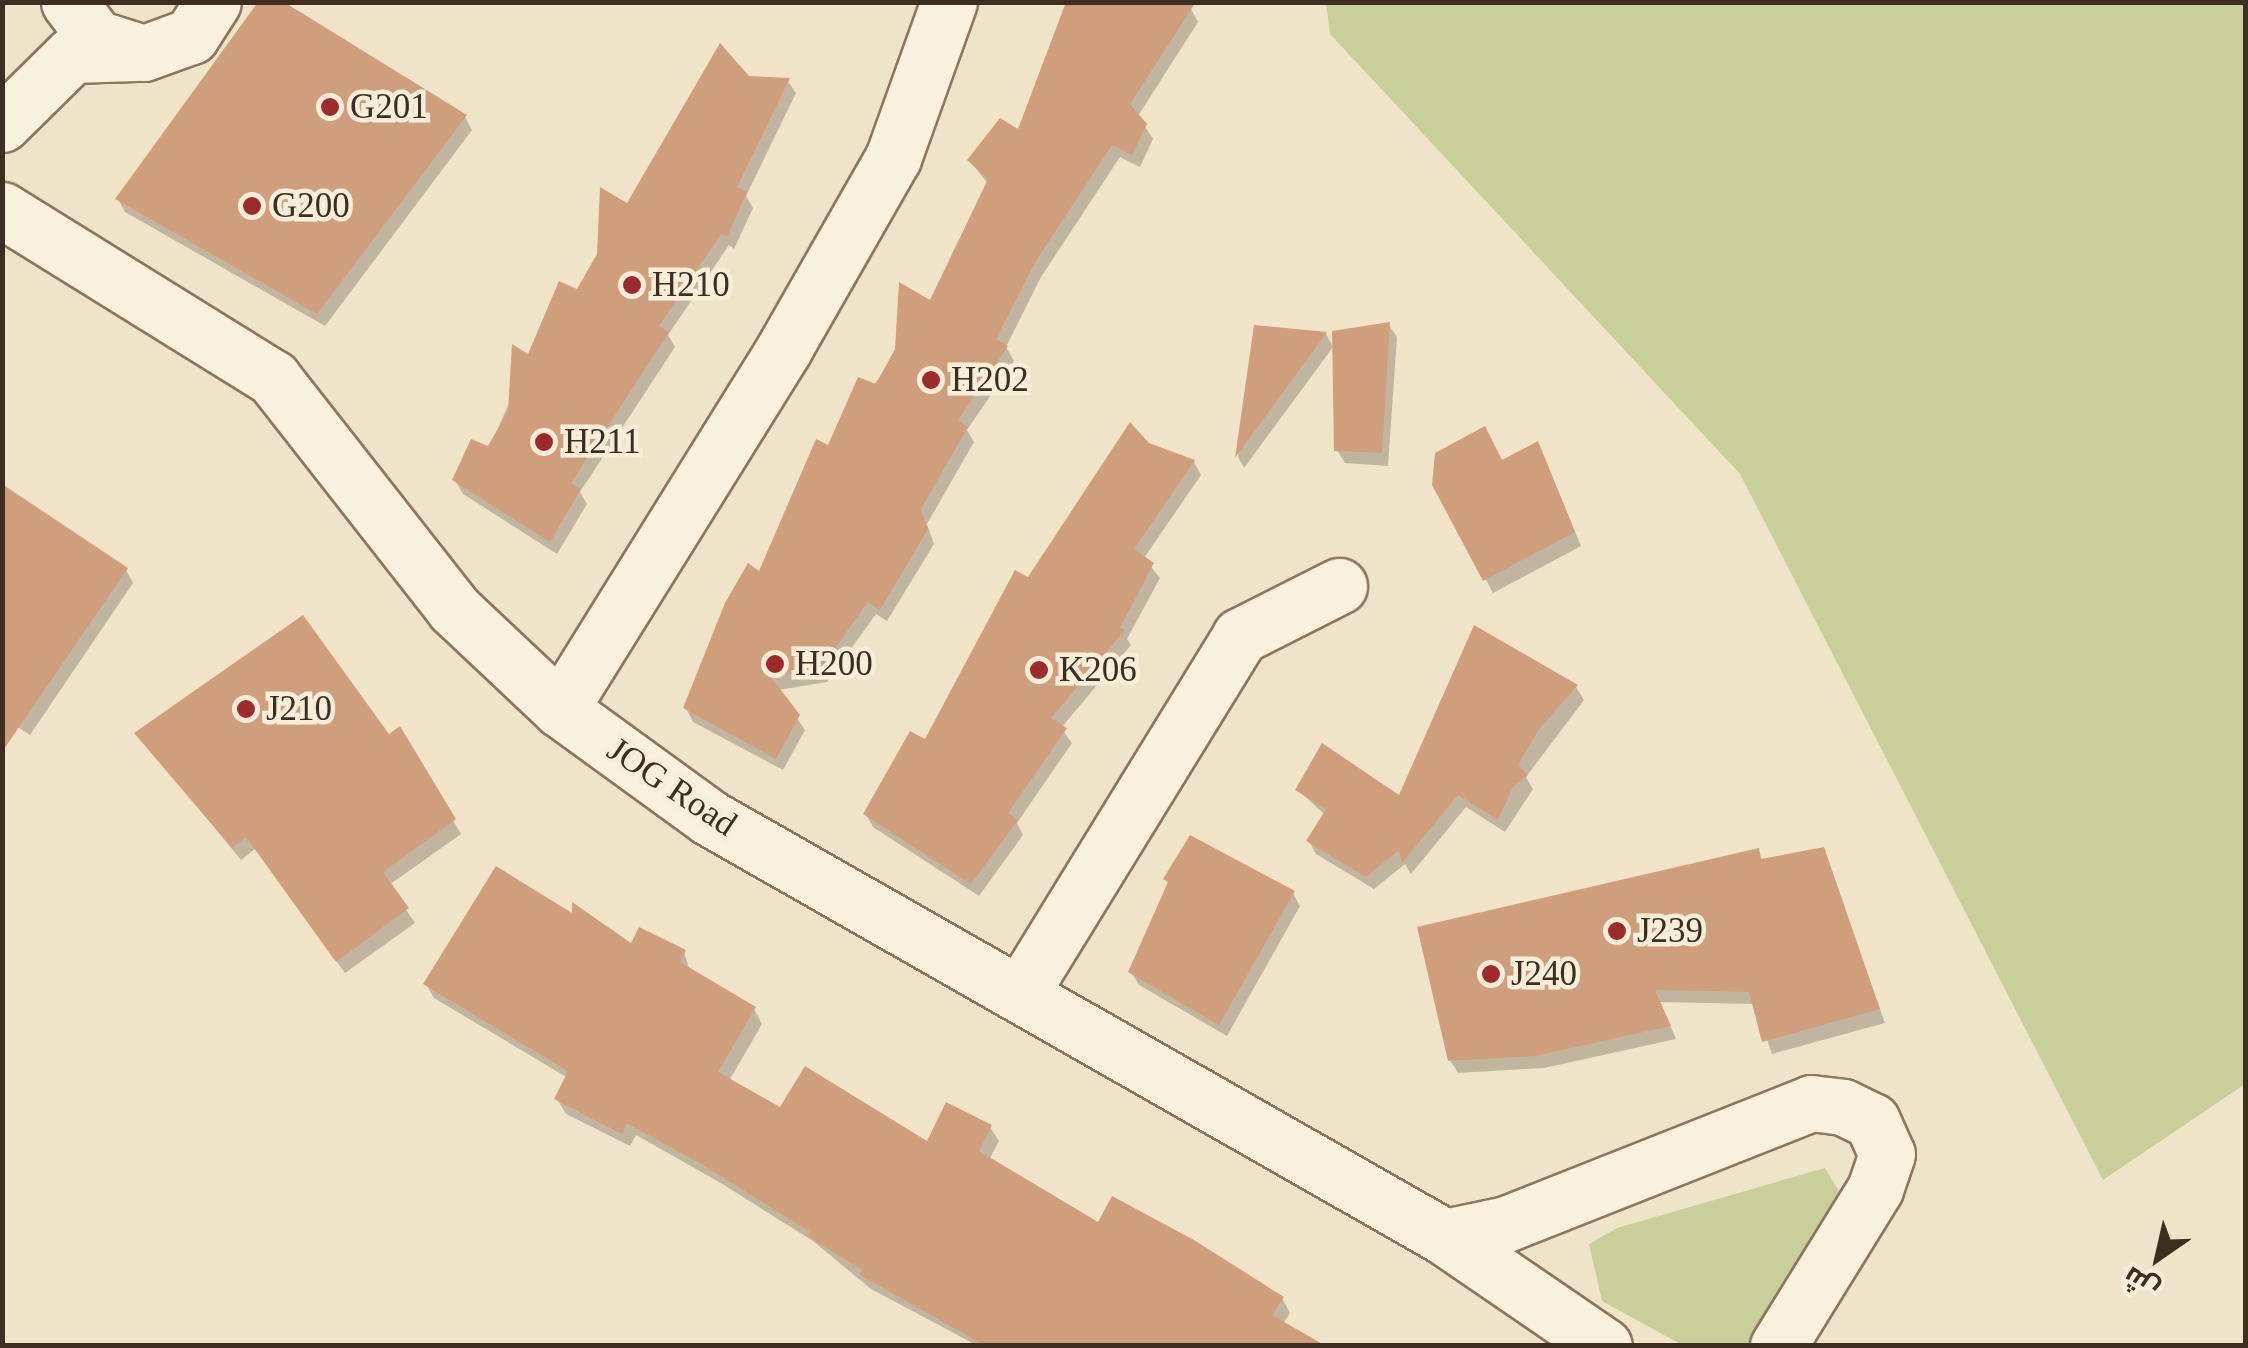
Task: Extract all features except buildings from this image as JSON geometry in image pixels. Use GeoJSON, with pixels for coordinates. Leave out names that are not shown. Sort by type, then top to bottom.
{"type":"FeatureCollection","features":[{"type":"Feature","properties":{"kind":"street"},"geometry":{"type":"LineString","coordinates":[[70,2],[96,38],[144,53]]}},
{"type":"Feature","properties":{"kind":"street"},"geometry":{"type":"LineString","coordinates":[[2,124],[72,55],[144,53],[191,36],[213,2]]}},
{"type":"Feature","properties":{"kind":"street"},"geometry":{"type":"LineString","coordinates":[[560,709],[785,348],[893,158],[949,2]]}},
{"type":"Feature","properties":{"kind":"street","name":"JOG Road"},"geometry":{"type":"LineString","coordinates":[[2,210],[272,378],[454,609],[560,709],[710,818],[1445,1236],[1604,1346]]}},
{"type":"Feature","properties":{"kind":"street"},"geometry":{"type":"LineString","coordinates":[[1020,994],[1240,636],[1339,586]]}},
{"type":"Feature","properties":{"kind":"street"},"geometry":{"type":"LineString","coordinates":[[1445,1236],[1506,1224],[1811,1103],[1843,1108],[1872,1122],[1887,1154],[1875,1189],[1778,1346]]}},
{"type":"Feature","properties":{"kind":"green space"},"geometry":{"type":"Polygon","coordinates":[[[1326,3],[2245,3],[2245,1084],[2103,1180],[1740,474],[1330,34],[1326,3]]]}},
{"type":"Feature","properties":{"kind":"green space"},"geometry":{"type":"Polygon","coordinates":[[[1825,1168],[1839,1191],[1831,1215],[1764,1345],[1682,1345],[1602,1301],[1589,1244],[1617,1228],[1825,1168]]]}},
{"type":"Feature","properties":{"kind":"place","name":"G201"},"geometry":{"type":"Point","coordinates":[330,107]}},
{"type":"Feature","properties":{"kind":"place","name":"G200"},"geometry":{"type":"Point","coordinates":[252,206]}},
{"type":"Feature","properties":{"kind":"place","name":"H210"},"geometry":{"type":"Point","coordinates":[632,285]}},
{"type":"Feature","properties":{"kind":"place","name":"H202"},"geometry":{"type":"Point","coordinates":[931,380]}},
{"type":"Feature","properties":{"kind":"place","name":"H211"},"geometry":{"type":"Point","coordinates":[544,442]}},
{"type":"Feature","properties":{"kind":"place","name":"H200"},"geometry":{"type":"Point","coordinates":[775,664]}},
{"type":"Feature","properties":{"kind":"place","name":"K206"},"geometry":{"type":"Point","coordinates":[1039,670]}},
{"type":"Feature","properties":{"kind":"place","name":"J210"},"geometry":{"type":"Point","coordinates":[246,709]}},
{"type":"Feature","properties":{"kind":"place","name":"J239"},"geometry":{"type":"Point","coordinates":[1617,931]}},
{"type":"Feature","properties":{"kind":"place","name":"J240"},"geometry":{"type":"Point","coordinates":[1491,974]}}]}
